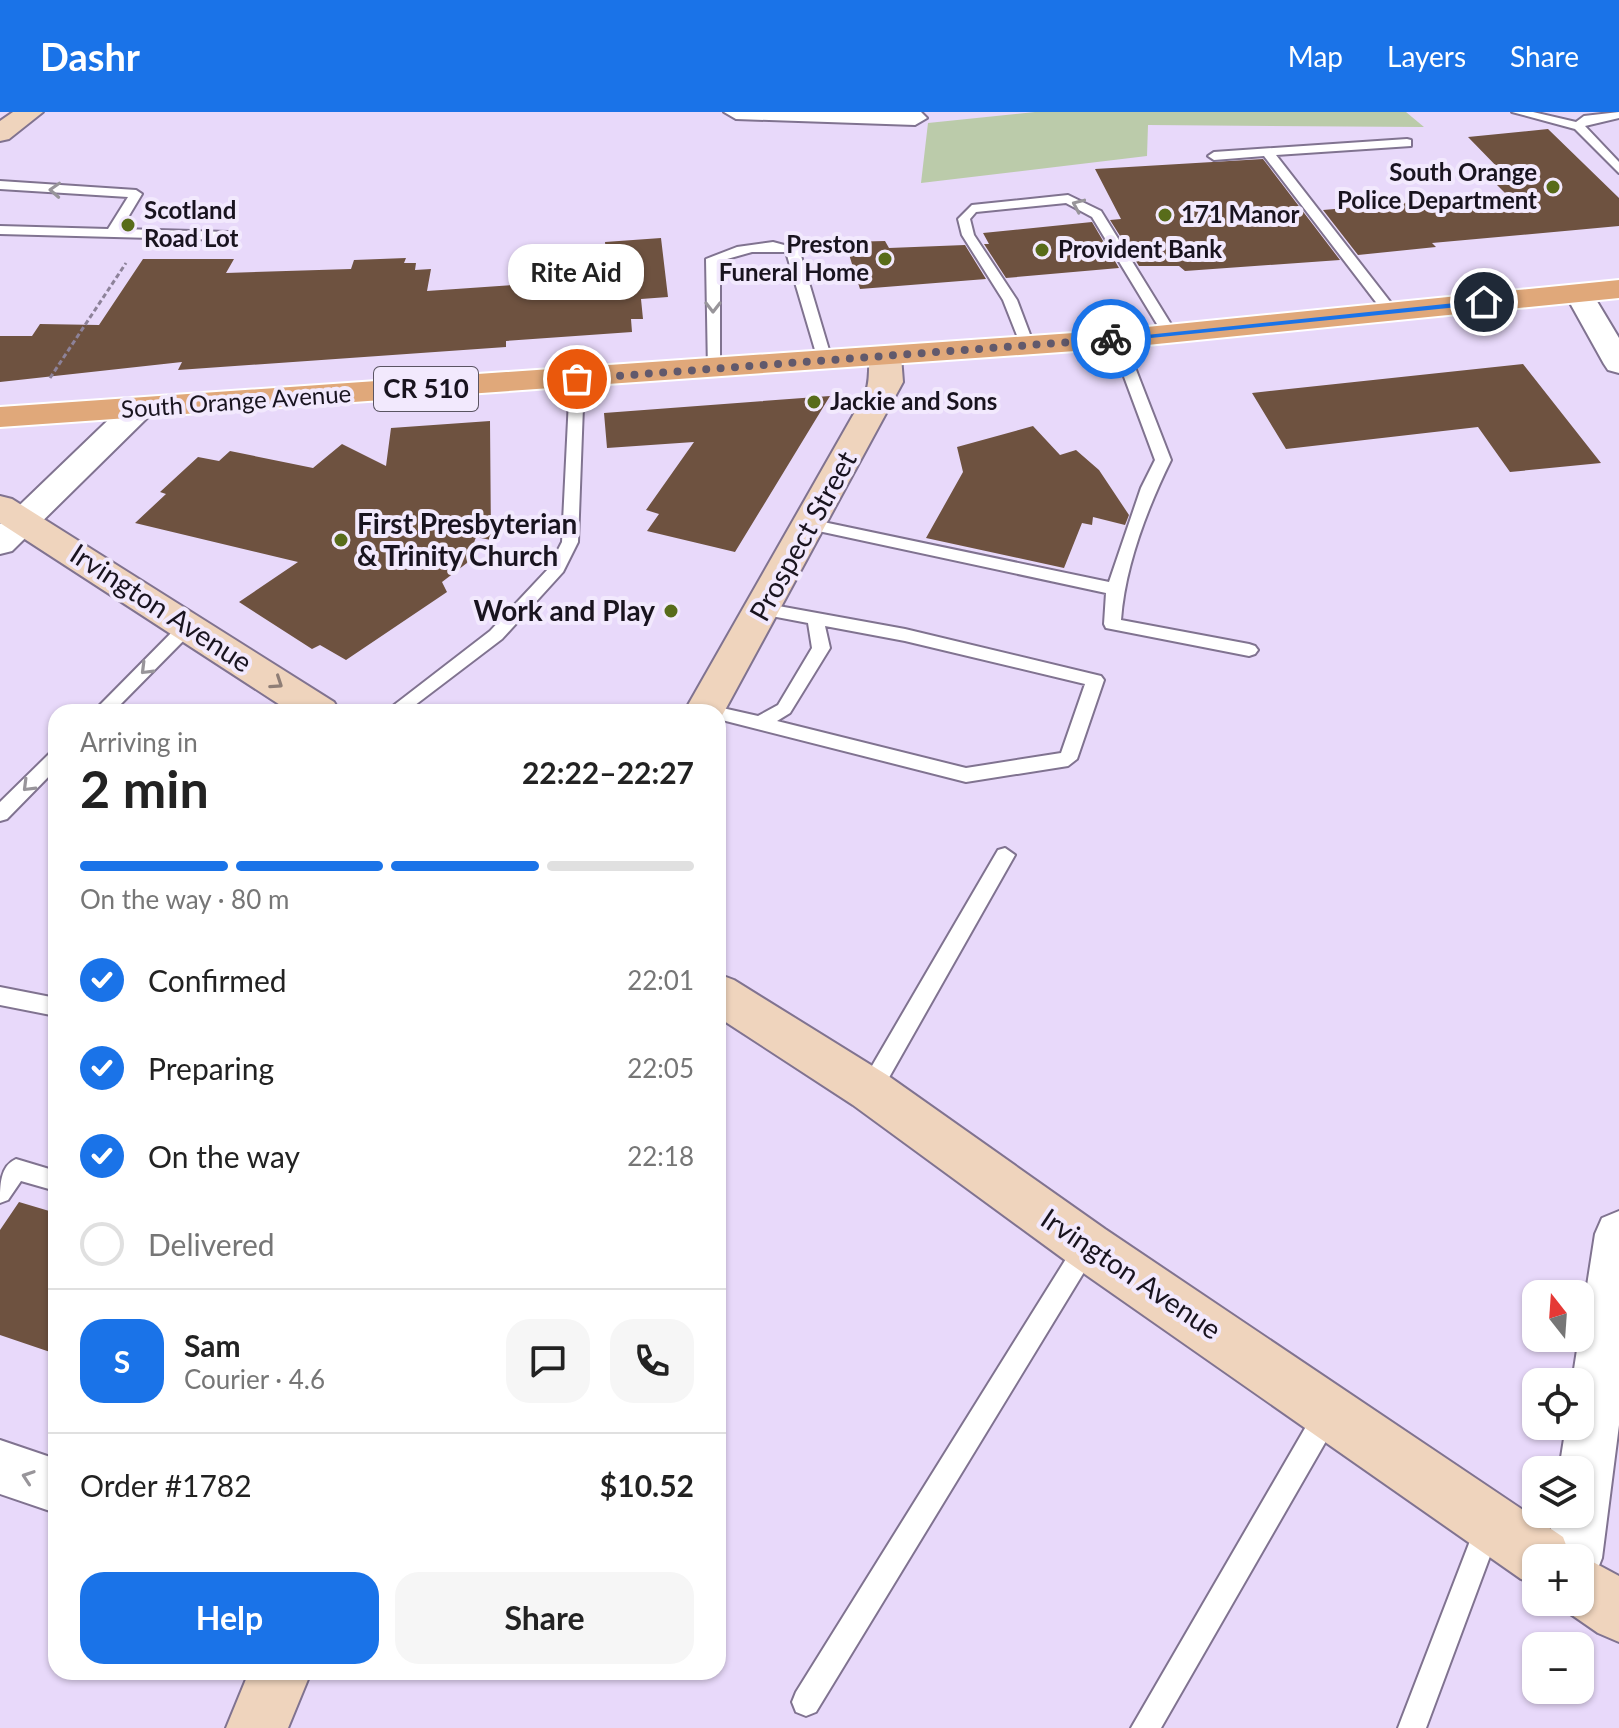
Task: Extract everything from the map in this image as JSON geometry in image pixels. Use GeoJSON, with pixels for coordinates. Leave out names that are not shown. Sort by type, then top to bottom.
{"type":"FeatureCollection","features":[{"type":"Feature","properties":{"kind":"main road"},"geometry":{"type":"LineString","coordinates":[[0,133],[30,112]]}},
{"type":"Feature","properties":{"kind":"main road","name":"South Orange Avenue"},"geometry":{"type":"LineString","coordinates":[[0,417],[1117,339],[1619,289]]}},
{"type":"Feature","properties":{"kind":"main road","name":"Prospect Street"},"geometry":{"type":"LineString","coordinates":[[714,704],[762,609],[887,382],[885,356]]}},
{"type":"Feature","properties":{"kind":"main road","name":"Irvington Avenue"},"geometry":{"type":"LineString","coordinates":[[8,523],[189,625],[308,704]]}},
{"type":"Feature","properties":{"kind":"main road","name":"Irvington Avenue"},"geometry":{"type":"LineString","coordinates":[[726,998],[870,1090],[1087,1246],[1330,1409],[1523,1544]]}},
{"type":"Feature","properties":{"kind":"main road"},"geometry":{"type":"LineString","coordinates":[[1594,1595],[1619,1612]]}},
{"type":"Feature","properties":{"kind":"main road"},"geometry":{"type":"LineString","coordinates":[[257,1728],[277,1680]]}},
{"type":"Feature","properties":{"kind":"street"},"geometry":{"type":"LineString","coordinates":[[736,112],[915,118]]}},
{"type":"Feature","properties":{"kind":"street"},"geometry":{"type":"LineString","coordinates":[[1579,294],[1619,364]]}},
{"type":"Feature","properties":{"kind":"street"},"geometry":{"type":"LineString","coordinates":[[8,523],[138,409]]}},
{"type":"Feature","properties":{"kind":"street"},"geometry":{"type":"LineString","coordinates":[[1576,1544],[1615,1296],[1619,1234]]}},
{"type":"Feature","properties":{"kind":"street"},"geometry":{"type":"LineString","coordinates":[[0,1467],[48,1483]]}},
{"type":"Feature","properties":{"kind":"lane"},"geometry":{"type":"LineString","coordinates":[[1518,112],[1579,126],[1619,169]]}},
{"type":"Feature","properties":{"kind":"lane"},"geometry":{"type":"LineString","coordinates":[[1579,126],[1584,120],[1619,114]]}},
{"type":"Feature","properties":{"kind":"lane"},"geometry":{"type":"LineString","coordinates":[[1214,156],[1407,143]]}},
{"type":"Feature","properties":{"kind":"lane"},"geometry":{"type":"LineString","coordinates":[[1268,153],[1390,311]]}},
{"type":"Feature","properties":{"kind":"lane"},"geometry":{"type":"LineString","coordinates":[[0,185],[136,194],[112,233]]}},
{"type":"Feature","properties":{"kind":"lane"},"geometry":{"type":"LineString","coordinates":[[1027,345],[1010,300],[968,235],[964,219],[972,209],[1068,199],[1097,214],[1170,334]]}},
{"type":"Feature","properties":{"kind":"lane"},"geometry":{"type":"LineString","coordinates":[[0,230],[228,236]]}},
{"type":"Feature","properties":{"kind":"lane"},"geometry":{"type":"LineString","coordinates":[[713,368],[713,259],[729,252],[779,245],[792,249],[825,360]]}},
{"type":"Feature","properties":{"kind":"lane"},"geometry":{"type":"LineString","coordinates":[[1117,339],[1163,460],[1149,488],[1115,589],[1112,624],[1249,650]]}},
{"type":"Feature","properties":{"kind":"lane"},"geometry":{"type":"LineString","coordinates":[[405,704],[496,635],[555,572],[570,542],[577,379]]}},
{"type":"Feature","properties":{"kind":"lane"},"geometry":{"type":"LineString","coordinates":[[809,524],[1115,589]]}},
{"type":"Feature","properties":{"kind":"lane"},"geometry":{"type":"LineString","coordinates":[[726,716],[966,775],[1068,759],[1095,680],[905,635],[762,609]]}},
{"type":"Feature","properties":{"kind":"lane"},"geometry":{"type":"LineString","coordinates":[[759,724],[784,709],[821,648],[815,618]]}},
{"type":"Feature","properties":{"kind":"lane"},"geometry":{"type":"LineString","coordinates":[[110,704],[189,625]]}},
{"type":"Feature","properties":{"kind":"lane"},"geometry":{"type":"LineString","coordinates":[[0,814],[48,766]]}},
{"type":"Feature","properties":{"kind":"lane"},"geometry":{"type":"LineString","coordinates":[[870,1090],[1005,855]]}},
{"type":"Feature","properties":{"kind":"lane"},"geometry":{"type":"LineString","coordinates":[[0,996],[48,1005]]}},
{"type":"Feature","properties":{"kind":"lane"},"geometry":{"type":"LineString","coordinates":[[0,1193],[16,1169],[48,1179]]}},
{"type":"Feature","properties":{"kind":"lane"},"geometry":{"type":"LineString","coordinates":[[806,1702],[1087,1246]]}},
{"type":"Feature","properties":{"kind":"lane"},"geometry":{"type":"LineString","coordinates":[[1145,1728],[1330,1409]]}},
{"type":"Feature","properties":{"kind":"lane"},"geometry":{"type":"LineString","coordinates":[[1412,1728],[1490,1520]]}},
{"type":"Feature","properties":{"kind":"path"},"geometry":{"type":"LineString","coordinates":[[45,387],[133,253]]}},
{"type":"Feature","properties":{"kind":"green space"},"geometry":{"type":"Polygon","coordinates":[[[1035,112],[1406,112],[1424,127],[1148,125],[1147,156],[921,183],[928,123],[1035,112]]]}},
{"type":"Feature","properties":{"kind":"building"},"geometry":{"type":"Polygon","coordinates":[[[1548,129],[1619,198],[1619,226],[1432,243],[1436,247],[1358,255],[1323,210],[1506,194],[1487,175],[1504,174],[1468,137],[1548,129]]]}},
{"type":"Feature","properties":{"kind":"building"},"geometry":{"type":"Polygon","coordinates":[[[1263,159],[1340,260],[1185,271],[1179,266],[1139,266],[1110,220],[1121,219],[1095,169],[1263,159]]]}},
{"type":"Feature","properties":{"kind":"building","name":"Provident Bank"},"geometry":{"type":"Polygon","coordinates":[[[1092,222],[1119,268],[1006,278],[984,244],[989,244],[983,233],[1092,222]]]}},
{"type":"Feature","properties":{"kind":"building"},"geometry":{"type":"Polygon","coordinates":[[[661,238],[668,297],[641,299],[643,319],[631,319],[632,332],[506,341],[506,347],[178,370],[182,362],[0,382],[0,336],[32,336],[40,324],[99,325],[143,259],[234,259],[226,273],[351,269],[354,260],[406,258],[404,263],[416,263],[415,270],[431,269],[427,291],[512,285],[512,263],[546,261],[546,255],[606,251],[605,242],[661,238]]]}},
{"type":"Feature","properties":{"kind":"building","name":"Preston Funeral Home"},"geometry":{"type":"Polygon","coordinates":[[[885,241],[889,248],[965,245],[986,279],[860,289],[845,242],[885,241]]]}},
{"type":"Feature","properties":{"kind":"building"},"geometry":{"type":"Polygon","coordinates":[[[1523,364],[1601,463],[1510,472],[1478,427],[1286,449],[1252,393],[1523,364]]]}},
{"type":"Feature","properties":{"kind":"building"},"geometry":{"type":"Polygon","coordinates":[[[830,396],[735,552],[647,531],[659,514],[646,510],[694,442],[607,448],[604,413],[830,396]]]}},
{"type":"Feature","properties":{"kind":"building","name":"First Presbyterian & Trinity Church"},"geometry":{"type":"Polygon","coordinates":[[[490,421],[491,540],[476,537],[467,563],[442,582],[447,592],[346,660],[320,645],[312,649],[239,602],[298,562],[135,523],[166,494],[160,492],[198,457],[219,461],[230,451],[313,468],[342,444],[386,466],[391,428],[490,421]]]}},
{"type":"Feature","properties":{"kind":"building"},"geometry":{"type":"Polygon","coordinates":[[[1033,426],[1060,455],[1076,450],[1099,470],[1129,515],[1125,525],[1093,517],[1092,525],[1082,523],[1064,568],[926,538],[963,472],[957,447],[1033,426]]]}},
{"type":"Feature","properties":{"kind":"building"},"geometry":{"type":"Polygon","coordinates":[[[19,1202],[48,1211],[48,1351],[0,1335],[0,1230],[19,1202]]]}},
{"type":"Feature","properties":{"kind":"way so far"},"geometry":{"type":"LineString","coordinates":[[577,379],[1111,339]]}},
{"type":"Feature","properties":{"kind":"place","name":"South Orange Police Department"},"geometry":{"type":"Point","coordinates":[1553,187]}},
{"type":"Feature","properties":{"kind":"place","name":"171 Manor"},"geometry":{"type":"Point","coordinates":[1165,215]}},
{"type":"Feature","properties":{"kind":"place","name":"Scotland Road Lot"},"geometry":{"type":"Point","coordinates":[128,225]}},
{"type":"Feature","properties":{"kind":"place","name":"Provident Bank"},"geometry":{"type":"Point","coordinates":[1042,250]}},
{"type":"Feature","properties":{"kind":"place","name":"Preston Funeral Home"},"geometry":{"type":"Point","coordinates":[885,259]}},
{"type":"Feature","properties":{"kind":"place","name":"Rite Aid"},"geometry":{"type":"Point","coordinates":[577,379]}},
{"type":"Feature","properties":{"kind":"place","name":"Jackie and Sons"},"geometry":{"type":"Point","coordinates":[814,402]}},
{"type":"Feature","properties":{"kind":"place","name":"First Presbyterian & Trinity Church"},"geometry":{"type":"Point","coordinates":[341,540]}},
{"type":"Feature","properties":{"kind":"place","name":"Work and Play"},"geometry":{"type":"Point","coordinates":[671,611]}},
{"type":"Feature","properties":{"kind":"route"},"geometry":{"type":"LineString","coordinates":[[1111,339],[1484,302]]}}]}
